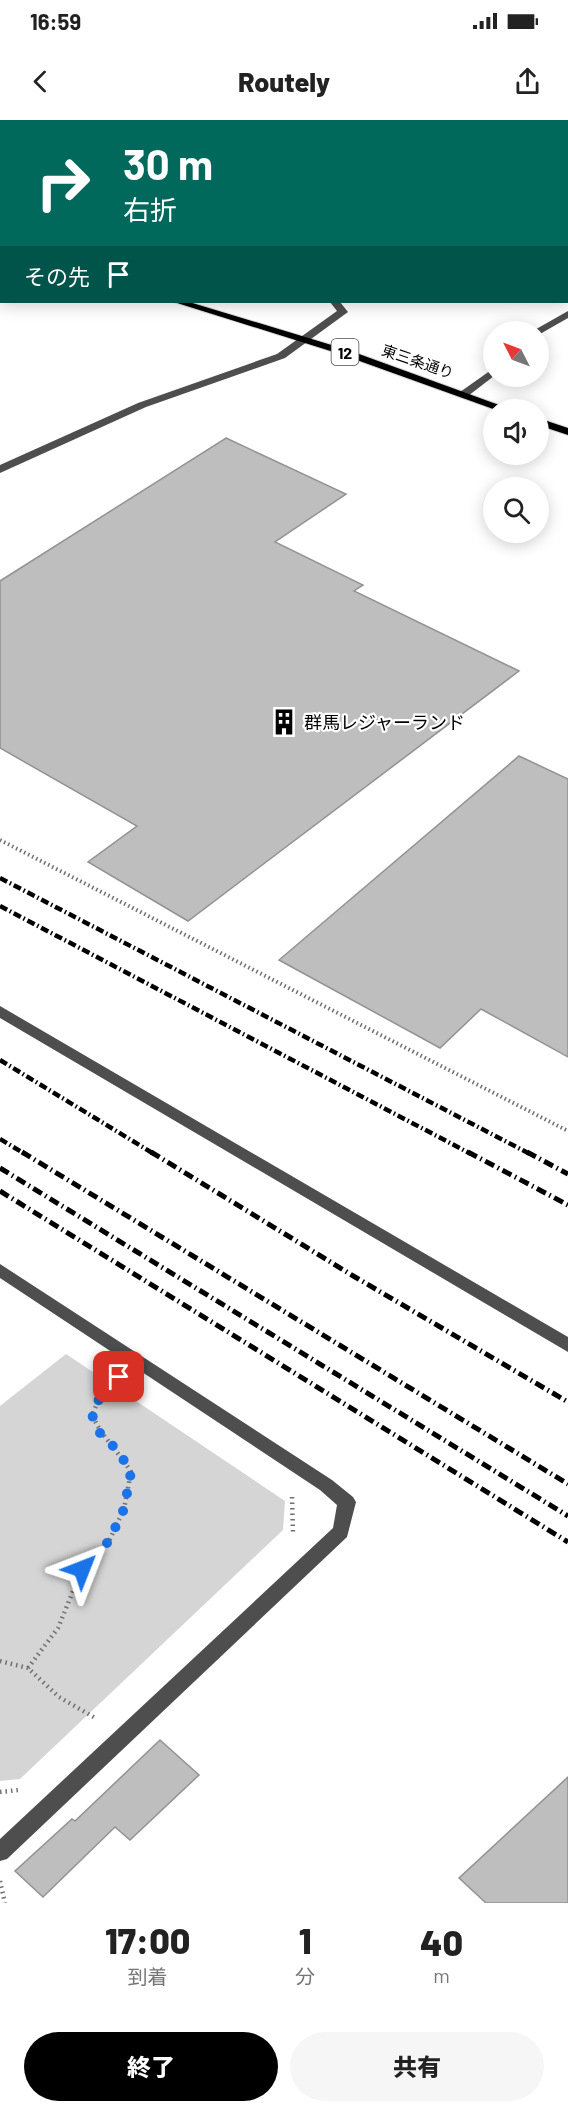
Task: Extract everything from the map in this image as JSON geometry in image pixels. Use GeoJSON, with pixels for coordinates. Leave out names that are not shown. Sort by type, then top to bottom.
{"type":"FeatureCollection","features":[{"type":"Feature","properties":{"kind":"main road","name":"東三条通り"},"geometry":{"type":"LineString","coordinates":[[182,303],[306,340],[483,401]]}},
{"type":"Feature","properties":{"kind":"main road"},"geometry":{"type":"LineString","coordinates":[[549,425],[568,432]]}},
{"type":"Feature","properties":{"kind":"street"},"geometry":{"type":"LineString","coordinates":[[0,469],[142,405],[281,356],[343,312],[336,303]]}},
{"type":"Feature","properties":{"kind":"street"},"geometry":{"type":"LineString","coordinates":[[549,325],[568,314]]}},
{"type":"Feature","properties":{"kind":"street"},"geometry":{"type":"LineString","coordinates":[[464,394],[483,379]]}},
{"type":"Feature","properties":{"kind":"street"},"geometry":{"type":"LineString","coordinates":[[0,1011],[568,1345]]}},
{"type":"Feature","properties":{"kind":"street"},"geometry":{"type":"LineString","coordinates":[[0,1270],[326,1485],[347,1502],[341,1532],[0,1852]]}},
{"type":"Feature","properties":{"kind":"path"},"geometry":{"type":"LineString","coordinates":[[0,840],[568,1131]]}},
{"type":"Feature","properties":{"kind":"path"},"geometry":{"type":"LineString","coordinates":[[28,1668],[58,1628],[82,1569],[109,1541],[124,1509],[131,1472],[118,1451],[100,1433],[92,1415],[100,1397],[119,1377],[110,1371]]}},
{"type":"Feature","properties":{"kind":"path"},"geometry":{"type":"LineString","coordinates":[[286,1542],[294,1534],[292,1490]]}},
{"type":"Feature","properties":{"kind":"path"},"geometry":{"type":"LineString","coordinates":[[0,1661],[28,1668],[59,1697],[99,1720]]}},
{"type":"Feature","properties":{"kind":"path"},"geometry":{"type":"LineString","coordinates":[[90,1727],[107,1712]]}},
{"type":"Feature","properties":{"kind":"path"},"geometry":{"type":"LineString","coordinates":[[0,1792],[24,1790]]}},
{"type":"Feature","properties":{"kind":"path"},"geometry":{"type":"LineString","coordinates":[[0,1881],[5,1903]]}},
{"type":"Feature","properties":{"kind":"shaded area"},"geometry":{"type":"Polygon","coordinates":[[[66,1354],[285,1501],[283,1530],[20,1779],[0,1781],[0,1406],[66,1354]]]}},
{"type":"Feature","properties":{"kind":"building"},"geometry":{"type":"Polygon","coordinates":[[[226,438],[346,494],[275,542],[363,585],[354,591],[519,671],[188,921],[88,862],[137,826],[0,748],[0,581],[226,438]]]}},
{"type":"Feature","properties":{"kind":"building"},"geometry":{"type":"Polygon","coordinates":[[[519,756],[568,779],[568,1057],[481,1009],[440,1048],[279,960],[519,756]]]}},
{"type":"Feature","properties":{"kind":"building"},"geometry":{"type":"Polygon","coordinates":[[[160,1740],[199,1775],[130,1840],[115,1827],[43,1897],[15,1871],[72,1819],[75,1821],[160,1740]]]}},
{"type":"Feature","properties":{"kind":"building"},"geometry":{"type":"Polygon","coordinates":[[[568,1777],[568,1903],[486,1903],[459,1878],[568,1777]]]}},
{"type":"Feature","properties":{"kind":"railway"},"geometry":{"type":"LineString","coordinates":[[0,878],[530,1154]]}},
{"type":"Feature","properties":{"kind":"railway"},"geometry":{"type":"LineString","coordinates":[[0,906],[471,1154]]}},
{"type":"Feature","properties":{"kind":"railway"},"geometry":{"type":"LineString","coordinates":[[0,1060],[154,1154]]}},
{"type":"Feature","properties":{"kind":"railway"},"geometry":{"type":"LineString","coordinates":[[0,1139],[25,1154]]}},
{"type":"Feature","properties":{"kind":"railway"},"geometry":{"type":"LineString","coordinates":[[22,1152],[568,1484]]}},
{"type":"Feature","properties":{"kind":"railway"},"geometry":{"type":"LineString","coordinates":[[151,1152],[355,1277],[568,1402]]}},
{"type":"Feature","properties":{"kind":"railway"},"geometry":{"type":"LineString","coordinates":[[468,1152],[568,1205]]}},
{"type":"Feature","properties":{"kind":"railway"},"geometry":{"type":"LineString","coordinates":[[527,1152],[568,1174]]}},
{"type":"Feature","properties":{"kind":"railway"},"geometry":{"type":"LineString","coordinates":[[0,1168],[568,1516]]}},
{"type":"Feature","properties":{"kind":"railway"},"geometry":{"type":"LineString","coordinates":[[0,1191],[568,1542]]}},
{"type":"Feature","properties":{"kind":"place","name":"群馬レジャーランド"},"geometry":{"type":"Point","coordinates":[284,722]}},
{"type":"Feature","properties":{"kind":"route"},"geometry":{"type":"LineString","coordinates":[[82,1569],[109,1541],[124,1509],[131,1472],[118,1451],[100,1433],[92,1415],[100,1397],[119,1377]]}}]}
